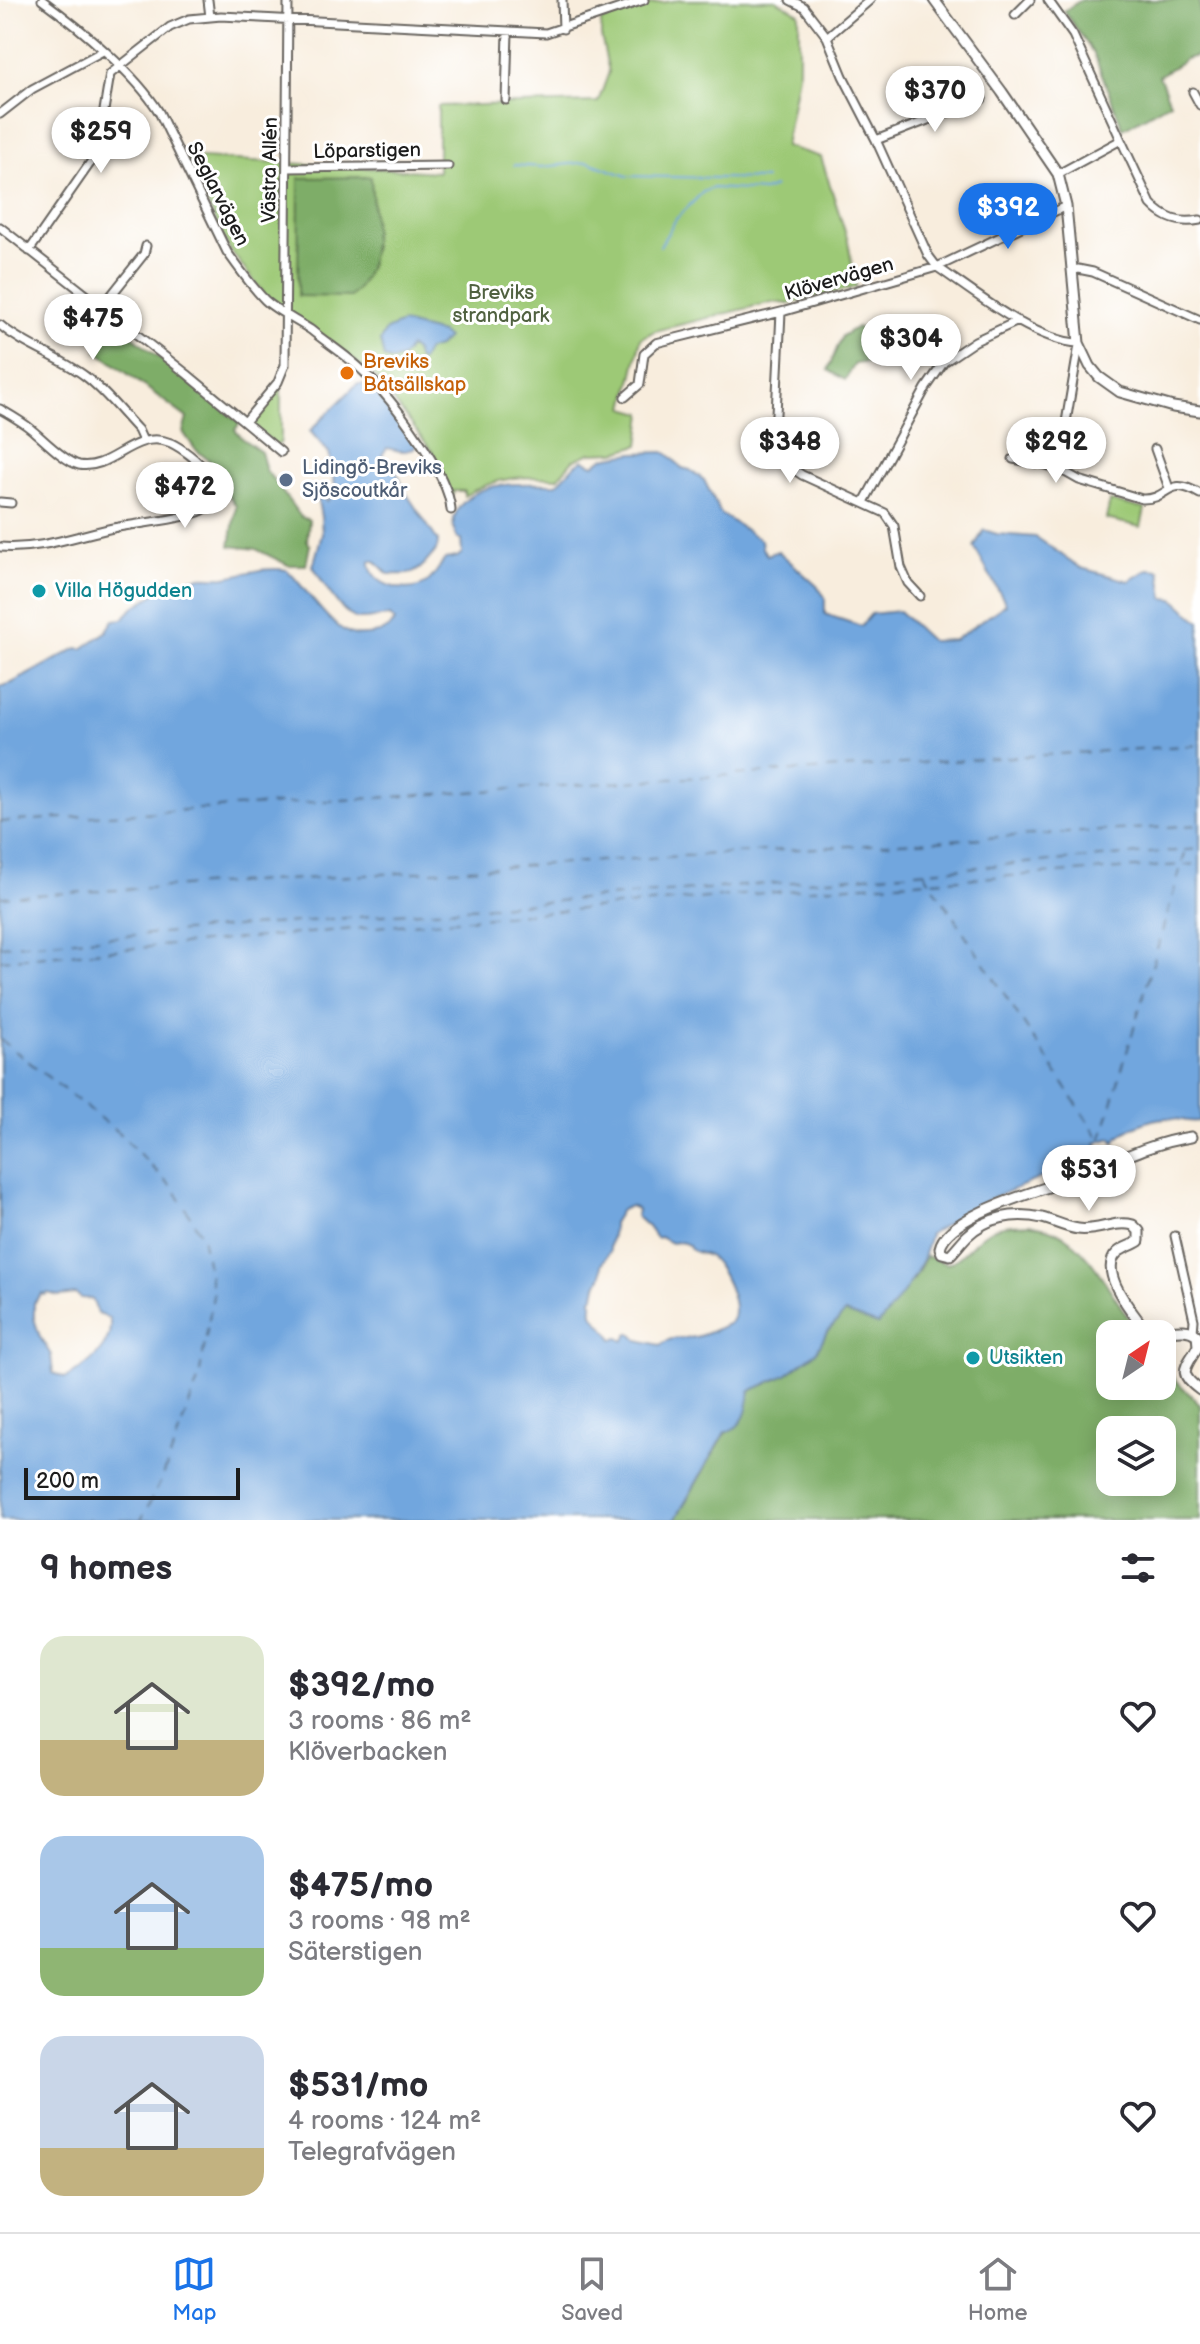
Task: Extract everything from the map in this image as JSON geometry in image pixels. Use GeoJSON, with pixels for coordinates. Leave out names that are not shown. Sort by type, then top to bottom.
{"type":"FeatureCollection","features":[{"type":"Feature","properties":{"kind":"street","name":"Seglarvägen"},"geometry":{"type":"LineString","coordinates":[[42,0],[148,94],[227,252],[265,301],[358,366],[379,389],[436,466],[451,510]]}},
{"type":"Feature","properties":{"kind":"street"},"geometry":{"type":"LineString","coordinates":[[208,0],[210,17]]}},
{"type":"Feature","properties":{"kind":"street","name":"Västra Allén"},"geometry":{"type":"LineString","coordinates":[[245,422],[282,376],[285,365],[288,0]]}},
{"type":"Feature","properties":{"kind":"street"},"geometry":{"type":"LineString","coordinates":[[562,0],[563,29]]}},
{"type":"Feature","properties":{"kind":"street"},"geometry":{"type":"LineString","coordinates":[[29,251],[93,159],[110,74],[170,27],[189,19],[288,19],[546,33],[644,0]]}},
{"type":"Feature","properties":{"kind":"street"},"geometry":{"type":"LineString","coordinates":[[827,37],[870,0]]}},
{"type":"Feature","properties":{"kind":"street"},"geometry":{"type":"LineString","coordinates":[[934,0],[1058,174],[1066,206],[1079,344],[1063,440],[1063,471]]}},
{"type":"Feature","properties":{"kind":"street"},"geometry":{"type":"LineString","coordinates":[[1015,15],[1030,0]]}},
{"type":"Feature","properties":{"kind":"street"},"geometry":{"type":"LineString","coordinates":[[1048,0],[1073,35],[1151,204],[1157,211],[1175,220],[1200,220]]}},
{"type":"Feature","properties":{"kind":"street"},"geometry":{"type":"LineString","coordinates":[[795,1],[804,7],[827,37],[928,255],[937,267],[1018,321],[1066,342],[1079,344]]}},
{"type":"Feature","properties":{"kind":"street"},"geometry":{"type":"LineString","coordinates":[[506,100],[508,32]]}},
{"type":"Feature","properties":{"kind":"street"},"geometry":{"type":"LineString","coordinates":[[0,114],[32,89],[103,51]]}},
{"type":"Feature","properties":{"kind":"street"},"geometry":{"type":"LineString","coordinates":[[1193,92],[1200,105]]}},
{"type":"Feature","properties":{"kind":"street"},"geometry":{"type":"LineString","coordinates":[[876,140],[982,99]]}},
{"type":"Feature","properties":{"kind":"street"},"geometry":{"type":"LineString","coordinates":[[1058,174],[1121,140]]}},
{"type":"Feature","properties":{"kind":"street","name":"Löparstigen"},"geometry":{"type":"LineString","coordinates":[[287,168],[448,166]]}},
{"type":"Feature","properties":{"kind":"street","name":"Klövervägen"},"geometry":{"type":"LineString","coordinates":[[625,397],[640,384],[644,354],[656,343],[781,312],[937,267],[1066,206]]}},
{"type":"Feature","properties":{"kind":"street"},"geometry":{"type":"LineString","coordinates":[[0,227],[281,452]]}},
{"type":"Feature","properties":{"kind":"street"},"geometry":{"type":"LineString","coordinates":[[102,307],[144,254],[146,246]]}},
{"type":"Feature","properties":{"kind":"street"},"geometry":{"type":"LineString","coordinates":[[1073,271],[1093,272],[1200,320]]}},
{"type":"Feature","properties":{"kind":"street"},"geometry":{"type":"LineString","coordinates":[[781,312],[775,434],[777,448],[802,475],[880,509],[891,519],[901,567],[908,583],[920,596]]}},
{"type":"Feature","properties":{"kind":"street"},"geometry":{"type":"LineString","coordinates":[[864,502],[926,388],[944,362],[975,341],[1018,321]]}},
{"type":"Feature","properties":{"kind":"street"},"geometry":{"type":"LineString","coordinates":[[0,325],[27,345],[85,376],[138,430],[143,441]]}},
{"type":"Feature","properties":{"kind":"street"},"geometry":{"type":"LineString","coordinates":[[1079,344],[1099,377],[1120,392],[1200,411]]}},
{"type":"Feature","properties":{"kind":"street"},"geometry":{"type":"LineString","coordinates":[[0,409],[79,465],[101,461],[143,441],[158,439],[176,446],[210,474],[215,490],[210,504],[203,510],[37,547],[0,547]]}},
{"type":"Feature","properties":{"kind":"street"},"geometry":{"type":"LineString","coordinates":[[1155,449],[1169,488]]}},
{"type":"Feature","properties":{"kind":"street"},"geometry":{"type":"LineString","coordinates":[[1013,459],[1047,465],[1079,480],[1142,499],[1155,498],[1169,488],[1182,485],[1200,494]]}},
{"type":"Feature","properties":{"kind":"street"},"geometry":{"type":"LineString","coordinates":[[0,502],[11,503]]}},
{"type":"Feature","properties":{"kind":"street"},"geometry":{"type":"LineString","coordinates":[[1191,1137],[1173,1139],[995,1205],[944,1237],[940,1248],[942,1253],[950,1255],[977,1227],[1004,1217],[1033,1216],[1080,1230],[1129,1223],[1137,1227],[1140,1238],[1114,1258],[1110,1268],[1111,1278],[1143,1327],[1149,1331],[1180,1329],[1197,1335],[1198,1346],[1184,1371],[1187,1379],[1200,1390]]}},
{"type":"Feature","properties":{"kind":"street"},"geometry":{"type":"LineString","coordinates":[[1175,1236],[1194,1320],[1193,1332]]}},
{"type":"Feature","properties":{"kind":"green space","name":"Breviks strandpark"},"geometry":{"type":"Polygon","coordinates":[[[681,0],[776,0],[799,13],[799,69],[785,146],[821,157],[848,241],[856,287],[788,304],[772,302],[655,331],[641,338],[625,408],[643,413],[639,445],[616,452],[591,453],[573,460],[558,478],[510,479],[488,484],[464,496],[464,491],[454,491],[451,495],[432,451],[375,377],[309,325],[269,300],[246,271],[228,247],[185,157],[438,172],[438,106],[598,102],[609,72],[601,21],[651,4],[681,0]]]}},
{"type":"Feature","properties":{"kind":"green space"},"geometry":{"type":"Polygon","coordinates":[[[1081,0],[1200,0],[1200,55],[1186,59],[1159,76],[1170,102],[1123,129],[1094,54],[1064,11],[1081,0]]]}},
{"type":"Feature","properties":{"kind":"green space"},"geometry":{"type":"Polygon","coordinates":[[[371,177],[373,241],[367,271],[360,285],[350,297],[298,296],[299,178],[371,177]]]}},
{"type":"Feature","properties":{"kind":"green space"},"geometry":{"type":"Polygon","coordinates":[[[937,318],[950,329],[917,355],[855,364],[845,380],[828,370],[842,336],[857,327],[877,339],[937,318]]]}},
{"type":"Feature","properties":{"kind":"green space"},"geometry":{"type":"Polygon","coordinates":[[[114,321],[240,423],[235,430],[261,452],[266,470],[301,517],[309,520],[307,541],[310,545],[306,565],[288,565],[256,549],[230,546],[236,506],[221,484],[216,466],[195,449],[183,432],[187,418],[97,351],[114,321]]]}},
{"type":"Feature","properties":{"kind":"green space"},"geometry":{"type":"Polygon","coordinates":[[[281,384],[281,438],[280,444],[276,445],[252,426],[252,422],[281,384]]]}},
{"type":"Feature","properties":{"kind":"green space"},"geometry":{"type":"Polygon","coordinates":[[[1110,501],[1145,509],[1141,527],[1106,519],[1110,501]]]}},
{"type":"Feature","properties":{"kind":"green space"},"geometry":{"type":"Polygon","coordinates":[[[1029,1224],[1064,1236],[1086,1256],[1130,1320],[1096,1320],[1096,1400],[1176,1400],[1176,1380],[1200,1405],[1200,1520],[675,1520],[750,1391],[786,1375],[816,1352],[827,1332],[845,1312],[913,1281],[926,1256],[947,1264],[989,1231],[1029,1224]]]}},
{"type":"Feature","properties":{"kind":"water"},"geometry":{"type":"Polygon","coordinates":[[[402,323],[441,333],[447,338],[438,347],[428,350],[421,361],[410,347],[402,358],[392,361],[384,358],[380,341],[386,330],[402,323]]]}},
{"type":"Feature","properties":{"kind":"water"},"geometry":{"type":"Polygon","coordinates":[[[357,384],[363,384],[372,388],[417,446],[406,451],[387,448],[382,455],[398,475],[406,493],[438,541],[433,554],[420,569],[412,573],[388,574],[375,561],[370,561],[376,577],[399,588],[409,589],[425,584],[445,559],[462,553],[461,539],[458,539],[454,528],[455,516],[467,499],[478,492],[503,485],[557,484],[583,460],[594,465],[603,458],[664,452],[682,468],[704,480],[721,514],[761,540],[767,555],[778,551],[817,586],[825,597],[825,614],[861,626],[871,614],[899,611],[931,641],[954,640],[1006,604],[974,547],[984,530],[1036,537],[1081,568],[1129,581],[1148,569],[1160,570],[1164,598],[1174,599],[1200,622],[1200,1121],[1167,1118],[1138,1125],[1114,1143],[1112,1138],[1096,1143],[1100,1153],[986,1201],[930,1234],[916,1273],[878,1325],[845,1313],[827,1332],[816,1352],[786,1375],[750,1391],[744,1417],[732,1430],[725,1432],[675,1520],[0,1520],[0,687],[77,648],[82,649],[106,632],[114,620],[123,619],[164,587],[195,578],[287,570],[327,616],[346,631],[364,635],[380,633],[388,628],[395,621],[390,616],[358,619],[345,611],[332,597],[313,566],[322,534],[318,501],[321,497],[327,501],[336,491],[329,453],[310,431],[357,384]],[[630,1206],[621,1210],[613,1223],[610,1251],[602,1264],[602,1275],[592,1298],[593,1314],[613,1339],[624,1341],[632,1334],[638,1340],[660,1345],[673,1339],[702,1335],[730,1323],[734,1313],[731,1295],[713,1260],[691,1250],[684,1243],[656,1238],[636,1216],[637,1209],[630,1206]],[[42,1294],[34,1303],[34,1318],[40,1337],[51,1355],[53,1373],[65,1378],[82,1368],[104,1346],[110,1328],[109,1318],[98,1314],[92,1299],[76,1294],[59,1296],[42,1294]]]}},
{"type":"Feature","properties":{"kind":"waterway"},"geometry":{"type":"LineString","coordinates":[[514,165],[541,167],[588,162],[627,176],[765,179]]}},
{"type":"Feature","properties":{"kind":"waterway"},"geometry":{"type":"LineString","coordinates":[[660,246],[676,219],[703,192],[713,188],[764,191],[774,187]]}},
{"type":"Feature","properties":{"kind":"ferry route"},"geometry":{"type":"LineString","coordinates":[[0,822],[1200,745]]}},
{"type":"Feature","properties":{"kind":"ferry route"},"geometry":{"type":"LineString","coordinates":[[0,897],[1200,825]]}},
{"type":"Feature","properties":{"kind":"ferry route"},"geometry":{"type":"LineString","coordinates":[[0,946],[1200,849]]}},
{"type":"Feature","properties":{"kind":"ferry route"},"geometry":{"type":"LineString","coordinates":[[924,872],[1101,1141],[1186,850]]}},
{"type":"Feature","properties":{"kind":"ferry route"},"geometry":{"type":"LineString","coordinates":[[0,960],[833,887],[1200,864]]}},
{"type":"Feature","properties":{"kind":"ferry route"},"geometry":{"type":"LineString","coordinates":[[0,1039],[120,1134],[174,1189],[202,1236],[213,1295],[199,1378],[162,1479],[141,1520]]}},
{"type":"Feature","properties":{"kind":"place","name":"Breviks Båtsällskap"},"geometry":{"type":"Point","coordinates":[347,373]}},
{"type":"Feature","properties":{"kind":"place","name":"Lidingö-Breviks Sjöscoutkår"},"geometry":{"type":"Point","coordinates":[286,480]}},
{"type":"Feature","properties":{"kind":"place","name":"Villa Högudden"},"geometry":{"type":"Point","coordinates":[39,591]}},
{"type":"Feature","properties":{"kind":"place","name":"Utsikten"},"geometry":{"type":"Point","coordinates":[973,1358]}}]}
